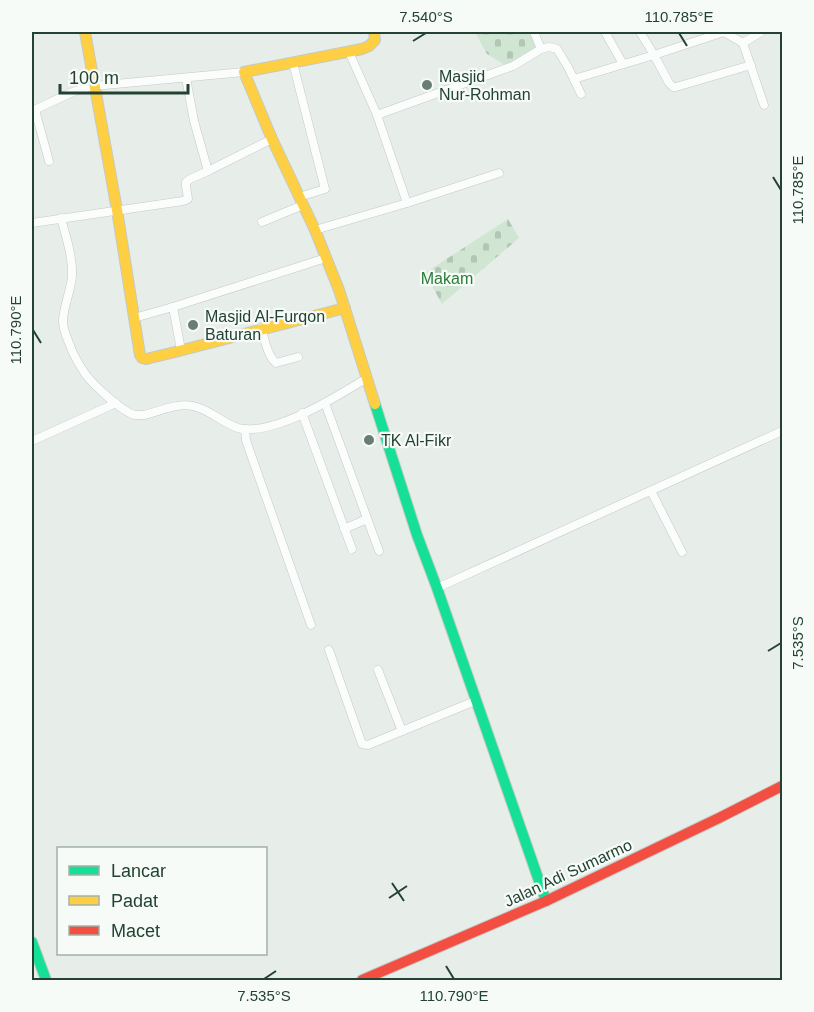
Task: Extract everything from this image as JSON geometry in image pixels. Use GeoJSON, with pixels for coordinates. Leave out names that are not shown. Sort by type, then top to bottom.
{"type":"FeatureCollection","features":[{"type":"Feature","properties":{"kind":"street"},"geometry":{"type":"LineString","coordinates":[[85,32],[142,358],[146,359],[345,308]]}},
{"type":"Feature","properties":{"kind":"street"},"geometry":{"type":"LineString","coordinates":[[49,161],[33,110],[75,92],[94,86],[244,72],[349,52],[369,46],[375,40],[374,32]]}},
{"type":"Feature","properties":{"kind":"street"},"geometry":{"type":"LineString","coordinates":[[534,32],[541,49]]}},
{"type":"Feature","properties":{"kind":"street"},"geometry":{"type":"LineString","coordinates":[[605,32],[623,64]]}},
{"type":"Feature","properties":{"kind":"street"},"geometry":{"type":"LineString","coordinates":[[640,32],[673,87],[751,65]]}},
{"type":"Feature","properties":{"kind":"street"},"geometry":{"type":"LineString","coordinates":[[574,79],[724,32],[743,43],[764,105]]}},
{"type":"Feature","properties":{"kind":"street"},"geometry":{"type":"LineString","coordinates":[[743,43],[761,32]]}},
{"type":"Feature","properties":{"kind":"street"},"geometry":{"type":"LineString","coordinates":[[377,115],[513,66],[541,49],[549,47],[557,49],[580,94]]}},
{"type":"Feature","properties":{"kind":"street"},"geometry":{"type":"LineString","coordinates":[[349,52],[377,115],[407,203]]}},
{"type":"Feature","properties":{"kind":"street"},"geometry":{"type":"LineString","coordinates":[[262,222],[325,189],[293,63]]}},
{"type":"Feature","properties":{"kind":"street"},"geometry":{"type":"LineString","coordinates":[[244,72],[272,139],[315,230],[345,308],[417,535],[546,901]]}},
{"type":"Feature","properties":{"kind":"street"},"geometry":{"type":"LineString","coordinates":[[186,78],[207,171]]}},
{"type":"Feature","properties":{"kind":"street"},"geometry":{"type":"LineString","coordinates":[[32,223],[183,201],[188,198],[186,182],[190,179],[272,139]]}},
{"type":"Feature","properties":{"kind":"street"},"geometry":{"type":"LineString","coordinates":[[315,230],[407,203],[499,172]]}},
{"type":"Feature","properties":{"kind":"street"},"geometry":{"type":"LineString","coordinates":[[61,218],[72,266],[70,290],[63,321],[65,332],[86,375],[124,410],[135,415],[144,415],[180,405],[193,406],[240,429],[274,426],[324,403],[368,378]]}},
{"type":"Feature","properties":{"kind":"street"},"geometry":{"type":"LineString","coordinates":[[134,318],[173,308],[326,258]]}},
{"type":"Feature","properties":{"kind":"street"},"geometry":{"type":"LineString","coordinates":[[173,308],[181,350]]}},
{"type":"Feature","properties":{"kind":"street"},"geometry":{"type":"LineString","coordinates":[[261,328],[274,362],[298,357]]}},
{"type":"Feature","properties":{"kind":"street"},"geometry":{"type":"LineString","coordinates":[[32,441],[116,403]]}},
{"type":"Feature","properties":{"kind":"street"},"geometry":{"type":"LineString","coordinates":[[324,403],[379,551]]}},
{"type":"Feature","properties":{"kind":"street"},"geometry":{"type":"LineString","coordinates":[[302,413],[352,549]]}},
{"type":"Feature","properties":{"kind":"street"},"geometry":{"type":"LineString","coordinates":[[245,429],[246,440],[310,625]]}},
{"type":"Feature","properties":{"kind":"street"},"geometry":{"type":"LineString","coordinates":[[437,588],[783,431]]}},
{"type":"Feature","properties":{"kind":"street"},"geometry":{"type":"LineString","coordinates":[[651,491],[682,552]]}},
{"type":"Feature","properties":{"kind":"street"},"geometry":{"type":"LineString","coordinates":[[344,529],[367,519]]}},
{"type":"Feature","properties":{"kind":"street"},"geometry":{"type":"LineString","coordinates":[[329,650],[362,744],[368,746],[475,700]]}},
{"type":"Feature","properties":{"kind":"street"},"geometry":{"type":"LineString","coordinates":[[378,670],[402,731]]}},
{"type":"Feature","properties":{"kind":"street","name":"Jalan Adi Sumarmo"},"geometry":{"type":"LineString","coordinates":[[362,981],[546,901],[783,786]]}},
{"type":"Feature","properties":{"kind":"street"},"geometry":{"type":"LineString","coordinates":[[32,942],[46,981]]}},
{"type":"Feature","properties":{"kind":"green space"},"geometry":{"type":"Polygon","coordinates":[[[475,32],[530,32],[536,47],[505,65],[487,54],[475,32]]]}},
{"type":"Feature","properties":{"kind":"green space","name":"Makam"},"geometry":{"type":"Polygon","coordinates":[[[508,219],[519,238],[442,304],[425,273],[508,219]]]}},
{"type":"Feature","properties":{"kind":"traffic: fast"},"geometry":{"type":"LineString","coordinates":[[375,404],[417,535],[546,901]]}},
{"type":"Feature","properties":{"kind":"traffic: fast"},"geometry":{"type":"LineString","coordinates":[[32,942],[46,980]]}},
{"type":"Feature","properties":{"kind":"traffic: slow"},"geometry":{"type":"LineString","coordinates":[[85,32],[142,358],[171,353],[345,308]]}},
{"type":"Feature","properties":{"kind":"traffic: slow"},"geometry":{"type":"LineString","coordinates":[[374,32],[375,40],[362,49],[244,72],[272,139],[315,230],[339,290],[375,404]]}},
{"type":"Feature","properties":{"kind":"traffic: jam"},"geometry":{"type":"LineString","coordinates":[[362,980],[546,901],[782,786]]}},
{"type":"Feature","properties":{"kind":"place","name":"Masjid Nur-Rohman"},"geometry":{"type":"Point","coordinates":[427,85]}},
{"type":"Feature","properties":{"kind":"place","name":"Masjid Al-Furqon Baturan"},"geometry":{"type":"Point","coordinates":[193,325]}},
{"type":"Feature","properties":{"kind":"place","name":"TK Al-Fikr"},"geometry":{"type":"Point","coordinates":[369,440]}}]}
